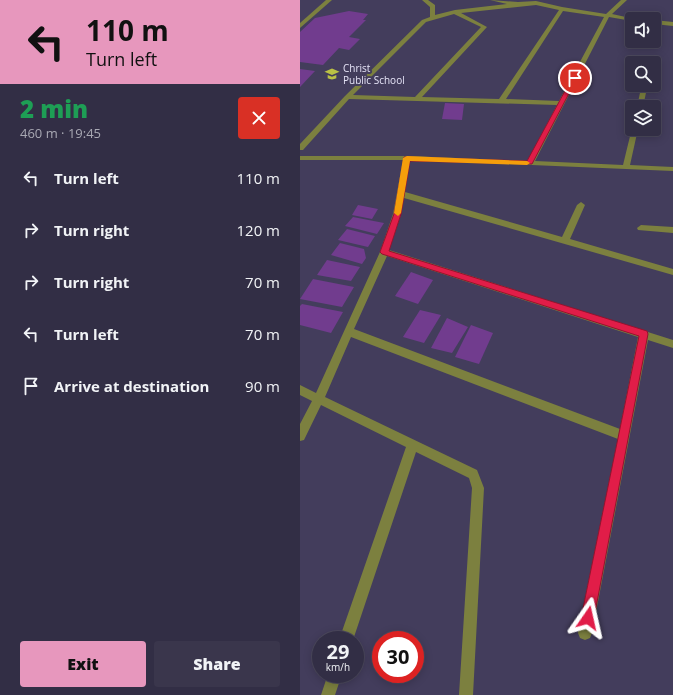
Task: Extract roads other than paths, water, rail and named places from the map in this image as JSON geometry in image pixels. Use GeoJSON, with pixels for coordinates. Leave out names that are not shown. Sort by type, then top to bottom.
{"type":"FeatureCollection","features":[{"type":"Feature","properties":{"kind":"street"},"geometry":{"type":"LineString","coordinates":[[300,26],[329,0]]}},
{"type":"Feature","properties":{"kind":"street"},"geometry":{"type":"LineString","coordinates":[[425,0],[433,6],[432,18]]}},
{"type":"Feature","properties":{"kind":"street"},"geometry":{"type":"LineString","coordinates":[[493,0],[518,4]]}},
{"type":"Feature","properties":{"kind":"street"},"geometry":{"type":"LineString","coordinates":[[530,163],[607,16],[624,0]]}},
{"type":"Feature","properties":{"kind":"street"},"geometry":{"type":"LineString","coordinates":[[300,148],[347,97],[424,21],[455,12],[536,3],[562,9],[625,18]]}},
{"type":"Feature","properties":{"kind":"street"},"geometry":{"type":"LineString","coordinates":[[502,100],[562,9]]}},
{"type":"Feature","properties":{"kind":"street"},"geometry":{"type":"LineString","coordinates":[[418,98],[484,27],[455,12]]}},
{"type":"Feature","properties":{"kind":"street"},"geometry":{"type":"LineString","coordinates":[[661,23],[673,24]]}},
{"type":"Feature","properties":{"kind":"street"},"geometry":{"type":"LineString","coordinates":[[347,97],[562,102]]}},
{"type":"Feature","properties":{"kind":"street"},"geometry":{"type":"LineString","coordinates":[[626,168],[633,136]]}},
{"type":"Feature","properties":{"kind":"street"},"geometry":{"type":"LineString","coordinates":[[300,158],[407,158],[673,169]]}},
{"type":"Feature","properties":{"kind":"street"},"geometry":{"type":"LineString","coordinates":[[300,436],[319,398],[384,252],[398,214],[407,158]]}},
{"type":"Feature","properties":{"kind":"street"},"geometry":{"type":"LineString","coordinates":[[401,194],[673,272]]}},
{"type":"Feature","properties":{"kind":"street"},"geometry":{"type":"LineString","coordinates":[[565,240],[581,205]]}},
{"type":"Feature","properties":{"kind":"street"},"geometry":{"type":"LineString","coordinates":[[641,228],[673,230]]}},
{"type":"Feature","properties":{"kind":"street"},"geometry":{"type":"LineString","coordinates":[[384,252],[673,344]]}},
{"type":"Feature","properties":{"kind":"street"},"geometry":{"type":"LineString","coordinates":[[348,331],[623,436]]}},
{"type":"Feature","properties":{"kind":"street"},"geometry":{"type":"LineString","coordinates":[[584,633],[644,334]]}},
{"type":"Feature","properties":{"kind":"street"},"geometry":{"type":"LineString","coordinates":[[300,390],[473,474],[478,488],[466,695]]}},
{"type":"Feature","properties":{"kind":"street"},"geometry":{"type":"LineString","coordinates":[[349,631],[412,444]]}},
{"type":"Feature","properties":{"kind":"street"},"geometry":{"type":"LineString","coordinates":[[328,695],[332,683]]}},
{"type":"Feature","properties":{"kind":"place","name":"Christ Public School"},"geometry":{"type":"Point","coordinates":[332,74]}}]}
